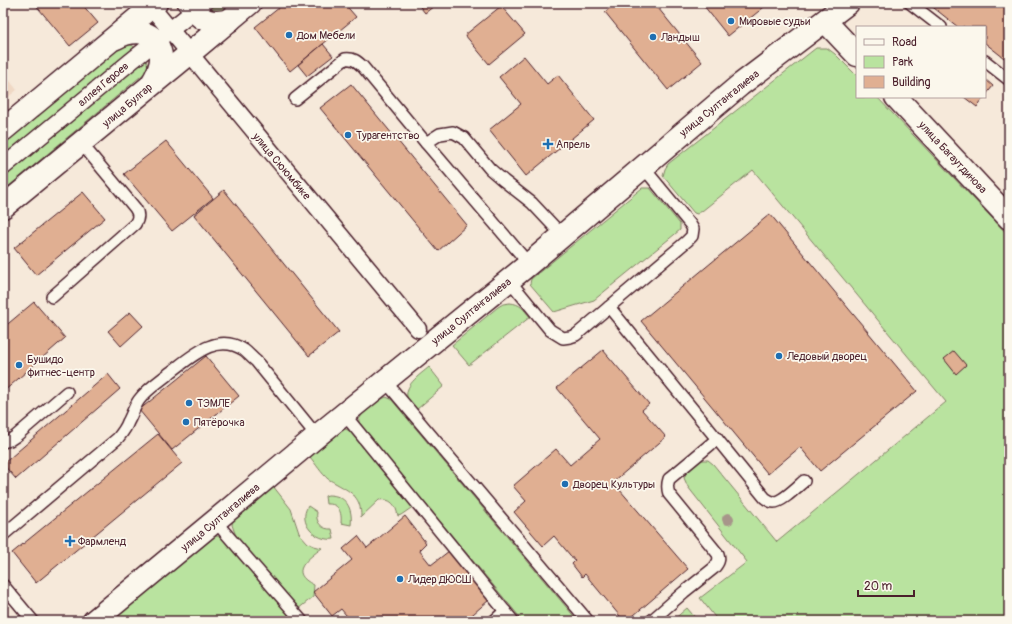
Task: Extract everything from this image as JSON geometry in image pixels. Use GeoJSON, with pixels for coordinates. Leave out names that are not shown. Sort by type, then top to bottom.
{"type":"FeatureCollection","features":[{"type":"Feature","properties":{"kind":"street","name":"улица Булгар"},"geometry":{"type":"LineString","coordinates":[[3,207],[250,3]]}},
{"type":"Feature","properties":{"kind":"street","name":"улица Султангалиева"},"geometry":{"type":"LineString","coordinates":[[94,621],[317,436],[529,264],[740,85],[848,3]]}},
{"type":"Feature","properties":{"kind":"street"},"geometry":{"type":"LineString","coordinates":[[3,130],[152,4]]}},
{"type":"Feature","properties":{"kind":"street","name":"улица Сююмбике"},"geometry":{"type":"LineString","coordinates":[[152,4],[163,35],[189,54],[418,329]]}},
{"type":"Feature","properties":{"kind":"street"},"geometry":{"type":"LineString","coordinates":[[196,5],[199,16],[210,22],[230,20]]}},
{"type":"Feature","properties":{"kind":"street","name":"аллея Героев"},"geometry":{"type":"LineString","coordinates":[[3,167],[163,35],[196,5]]}},
{"type":"Feature","properties":{"kind":"street"},"geometry":{"type":"LineString","coordinates":[[825,21],[856,54]]}},
{"type":"Feature","properties":{"kind":"street"},"geometry":{"type":"LineString","coordinates":[[112,39],[124,34],[137,32],[163,35],[160,48],[161,63],[150,86]]}},
{"type":"Feature","properties":{"kind":"street","name":"улица Багаутдинова"},"geometry":{"type":"LineString","coordinates":[[897,98],[1009,218]]}},
{"type":"Feature","properties":{"kind":"lane"},"geometry":{"type":"LineString","coordinates":[[910,3],[940,26]]}},
{"type":"Feature","properties":{"kind":"lane"},"geometry":{"type":"LineString","coordinates":[[295,99],[345,59],[350,58],[354,60],[363,67],[529,264]]}},
{"type":"Feature","properties":{"kind":"lane"},"geometry":{"type":"LineString","coordinates":[[986,62],[1008,79]]}},
{"type":"Feature","properties":{"kind":"lane"},"geometry":{"type":"LineString","coordinates":[[426,143],[440,134],[453,132],[464,138],[490,168],[532,203],[562,235]]}},
{"type":"Feature","properties":{"kind":"lane"},"geometry":{"type":"LineString","coordinates":[[52,296],[135,224],[139,217],[135,208],[81,143]]}},
{"type":"Feature","properties":{"kind":"lane"},"geometry":{"type":"LineString","coordinates":[[509,280],[550,330],[563,338],[576,335],[692,236],[694,229],[643,167]]}},
{"type":"Feature","properties":{"kind":"lane"},"geometry":{"type":"LineString","coordinates":[[609,307],[764,498],[770,502],[776,502],[804,481]]}},
{"type":"Feature","properties":{"kind":"lane"},"geometry":{"type":"LineString","coordinates":[[3,534],[118,438],[139,400],[147,391],[195,354],[206,348],[219,344],[233,345],[244,350],[256,361],[317,436]]}},
{"type":"Feature","properties":{"kind":"lane"},"geometry":{"type":"LineString","coordinates":[[385,381],[588,621]]}},
{"type":"Feature","properties":{"kind":"lane"},"geometry":{"type":"LineString","coordinates":[[3,442],[16,436],[67,392]]}},
{"type":"Feature","properties":{"kind":"lane"},"geometry":{"type":"LineString","coordinates":[[344,414],[513,621]]}},
{"type":"Feature","properties":{"kind":"lane"},"geometry":{"type":"LineString","coordinates":[[651,621],[718,564],[718,554],[669,494],[667,489],[669,479],[717,439]]}},
{"type":"Feature","properties":{"kind":"lane"},"geometry":{"type":"LineString","coordinates":[[216,521],[302,621]]}},
{"type":"Feature","properties":{"kind":"lane"},"geometry":{"type":"LineString","coordinates":[[3,585],[33,621]]}},
{"type":"Feature","properties":{"kind":"lane"},"geometry":{"type":"LineString","coordinates":[[494,621],[505,611]]}},
{"type":"Feature","properties":{"kind":"shaded area"},"geometry":{"type":"Polygon","coordinates":[[[3,72],[17,90],[3,101],[3,72]]]}},
{"type":"Feature","properties":{"kind":"green space"},"geometry":{"type":"Polygon","coordinates":[[[197,3],[232,3],[217,16],[197,3]]]}},
{"type":"Feature","properties":{"kind":"green space"},"geometry":{"type":"Polygon","coordinates":[[[127,43],[136,48],[146,60],[148,65],[146,72],[3,191],[3,143],[123,44],[127,43]]]}},
{"type":"Feature","properties":{"kind":"green space"},"geometry":{"type":"Polygon","coordinates":[[[816,48],[827,48],[856,75],[856,98],[878,98],[1009,236],[1009,621],[718,621],[700,598],[747,562],[688,487],[684,478],[687,471],[701,460],[708,460],[713,464],[777,542],[946,402],[753,170],[697,214],[694,213],[663,176],[668,164],[816,48]]]}},
{"type":"Feature","properties":{"kind":"green space"},"geometry":{"type":"Polygon","coordinates":[[[642,188],[650,188],[680,224],[680,230],[594,300],[554,312],[530,284],[531,279],[642,188]]]}},
{"type":"Feature","properties":{"kind":"green space"},"geometry":{"type":"Polygon","coordinates":[[[510,303],[519,306],[530,317],[469,365],[452,345],[498,307],[503,304],[510,303]]]}},
{"type":"Feature","properties":{"kind":"green space"},"geometry":{"type":"Polygon","coordinates":[[[429,367],[444,386],[416,410],[408,400],[407,390],[413,381],[429,367]]]}},
{"type":"Feature","properties":{"kind":"green space"},"geometry":{"type":"Polygon","coordinates":[[[386,397],[391,399],[578,621],[523,621],[359,424],[359,419],[364,412],[375,403],[386,397]]]}},
{"type":"Feature","properties":{"kind":"green space"},"geometry":{"type":"Polygon","coordinates":[[[345,429],[353,432],[414,506],[398,516],[396,509],[390,501],[379,500],[361,517],[360,505],[352,493],[328,479],[310,457],[345,429]]]}},
{"type":"Feature","properties":{"kind":"green space"},"geometry":{"type":"Polygon","coordinates":[[[273,486],[291,509],[299,533],[308,543],[322,548],[306,561],[301,570],[302,575],[306,580],[314,585],[313,597],[298,609],[237,539],[232,525],[233,519],[273,486]]]}},
{"type":"Feature","properties":{"kind":"green space"},"geometry":{"type":"Polygon","coordinates":[[[328,495],[339,497],[344,500],[351,513],[351,525],[341,523],[339,509],[334,505],[326,504],[325,496],[328,495]]]}},
{"type":"Feature","properties":{"kind":"green space"},"geometry":{"type":"Polygon","coordinates":[[[308,506],[317,512],[318,522],[322,527],[332,529],[334,539],[321,538],[310,530],[305,519],[305,512],[308,506]]]}},
{"type":"Feature","properties":{"kind":"green space"},"geometry":{"type":"Polygon","coordinates":[[[212,537],[224,537],[296,621],[111,621],[212,537]]]}},
{"type":"Feature","properties":{"kind":"green space"},"geometry":{"type":"Polygon","coordinates":[[[687,608],[698,621],[672,621],[687,608]]]}},
{"type":"Feature","properties":{"kind":"building"},"geometry":{"type":"Polygon","coordinates":[[[34,3],[81,3],[98,23],[70,46],[34,3]]]}},
{"type":"Feature","properties":{"kind":"building"},"geometry":{"type":"Polygon","coordinates":[[[285,3],[344,3],[356,17],[290,71],[255,27],[285,3]]]}},
{"type":"Feature","properties":{"kind":"building"},"geometry":{"type":"Polygon","coordinates":[[[417,3],[438,3],[425,13],[417,3]]]}},
{"type":"Feature","properties":{"kind":"building"},"geometry":{"type":"Polygon","coordinates":[[[616,3],[654,3],[702,62],[668,90],[605,12],[616,3]]]}},
{"type":"Feature","properties":{"kind":"building","name":"Мировые судьи"},"geometry":{"type":"Polygon","coordinates":[[[708,3],[769,3],[728,36],[704,6],[708,3]]]}},
{"type":"Feature","properties":{"kind":"building"},"geometry":{"type":"Polygon","coordinates":[[[928,3],[938,3],[934,8],[928,3]]]}},
{"type":"Feature","properties":{"kind":"building"},"geometry":{"type":"Polygon","coordinates":[[[938,3],[1003,3],[1009,8],[1009,52],[1004,58],[986,44],[986,26],[957,26],[934,8],[938,3]]]}},
{"type":"Feature","properties":{"kind":"building"},"geometry":{"type":"Polygon","coordinates":[[[501,6],[525,34],[489,64],[465,35],[501,6]]]}},
{"type":"Feature","properties":{"kind":"building"},"geometry":{"type":"Polygon","coordinates":[[[323,44],[333,56],[307,76],[298,65],[323,44]]]}},
{"type":"Feature","properties":{"kind":"building"},"geometry":{"type":"Polygon","coordinates":[[[524,56],[547,84],[558,75],[594,120],[526,176],[489,130],[521,104],[499,77],[524,56]]]}},
{"type":"Feature","properties":{"kind":"building"},"geometry":{"type":"Polygon","coordinates":[[[986,80],[993,86],[986,95],[986,80]]]}},
{"type":"Feature","properties":{"kind":"building"},"geometry":{"type":"Polygon","coordinates":[[[351,84],[467,225],[438,251],[320,108],[351,84]]]}},
{"type":"Feature","properties":{"kind":"building"},"geometry":{"type":"Polygon","coordinates":[[[965,98],[983,98],[977,107],[965,98]]]}},
{"type":"Feature","properties":{"kind":"building"},"geometry":{"type":"Polygon","coordinates":[[[166,141],[213,198],[172,231],[124,174],[166,141]]]}},
{"type":"Feature","properties":{"kind":"building"},"geometry":{"type":"Polygon","coordinates":[[[224,190],[339,332],[309,356],[194,215],[224,190]]]}},
{"type":"Feature","properties":{"kind":"building"},"geometry":{"type":"Polygon","coordinates":[[[83,192],[105,218],[36,275],[14,248],[83,192]]]}},
{"type":"Feature","properties":{"kind":"building","name":"Ледовый дворец"},"geometry":{"type":"Polygon","coordinates":[[[770,214],[917,391],[820,471],[800,447],[768,474],[641,321],[770,214]]]}},
{"type":"Feature","properties":{"kind":"building","name":"Бушидо фитнес-центр"},"geometry":{"type":"Polygon","coordinates":[[[34,302],[65,338],[3,392],[3,328],[34,302]]]}},
{"type":"Feature","properties":{"kind":"building"},"geometry":{"type":"Polygon","coordinates":[[[130,312],[143,326],[121,346],[108,331],[130,312]]]}},
{"type":"Feature","properties":{"kind":"building","name":"Дворец Культуры"},"geometry":{"type":"Polygon","coordinates":[[[603,350],[649,404],[642,410],[666,437],[613,482],[688,569],[627,621],[624,621],[585,574],[582,577],[572,564],[575,561],[554,536],[543,546],[514,512],[526,501],[513,486],[556,449],[570,465],[600,439],[557,388],[603,350]]]}},
{"type":"Feature","properties":{"kind":"building"},"geometry":{"type":"Polygon","coordinates":[[[954,351],[966,365],[956,374],[944,359],[954,351]]]}},
{"type":"Feature","properties":{"kind":"building","name":"ТЭМЛЕ"},"geometry":{"type":"Polygon","coordinates":[[[206,356],[239,396],[172,450],[139,410],[206,356]]]}},
{"type":"Feature","properties":{"kind":"building"},"geometry":{"type":"Polygon","coordinates":[[[108,374],[120,389],[16,479],[3,464],[108,374]]]}},
{"type":"Feature","properties":{"kind":"building"},"geometry":{"type":"Polygon","coordinates":[[[158,434],[182,463],[36,583],[12,553],[158,434]]]}},
{"type":"Feature","properties":{"kind":"building","name":"Лидер ДЮСШ"},"geometry":{"type":"Polygon","coordinates":[[[405,516],[426,543],[419,550],[431,565],[449,551],[489,600],[465,621],[351,621],[341,609],[332,616],[313,592],[352,560],[343,549],[358,536],[367,548],[405,516]]]}},
{"type":"Feature","properties":{"kind":"place","name":"Мировые судьи"},"geometry":{"type":"Point","coordinates":[731,21]}},
{"type":"Feature","properties":{"kind":"place","name":"Дом Мебели"},"geometry":{"type":"Point","coordinates":[289,35]}},
{"type":"Feature","properties":{"kind":"place","name":"Ландыш"},"geometry":{"type":"Point","coordinates":[653,37]}},
{"type":"Feature","properties":{"kind":"place","name":"Турагентство"},"geometry":{"type":"Point","coordinates":[348,135]}},
{"type":"Feature","properties":{"kind":"place","name":"Апрель"},"geometry":{"type":"Point","coordinates":[548,144]}},
{"type":"Feature","properties":{"kind":"place","name":"Ледовый дворец"},"geometry":{"type":"Point","coordinates":[779,356]}},
{"type":"Feature","properties":{"kind":"place","name":"Бушидо фитнес-центр"},"geometry":{"type":"Point","coordinates":[19,365]}},
{"type":"Feature","properties":{"kind":"place","name":"ТЭМЛЕ"},"geometry":{"type":"Point","coordinates":[189,403]}},
{"type":"Feature","properties":{"kind":"place","name":"Пятёрочка"},"geometry":{"type":"Point","coordinates":[186,422]}},
{"type":"Feature","properties":{"kind":"place","name":"Дворец Культуры"},"geometry":{"type":"Point","coordinates":[565,484]}},
{"type":"Feature","properties":{"kind":"place","name":"Фармленд"},"geometry":{"type":"Point","coordinates":[70,541]}},
{"type":"Feature","properties":{"kind":"place","name":"Лидер ДЮСШ"},"geometry":{"type":"Point","coordinates":[400,579]}}]}
